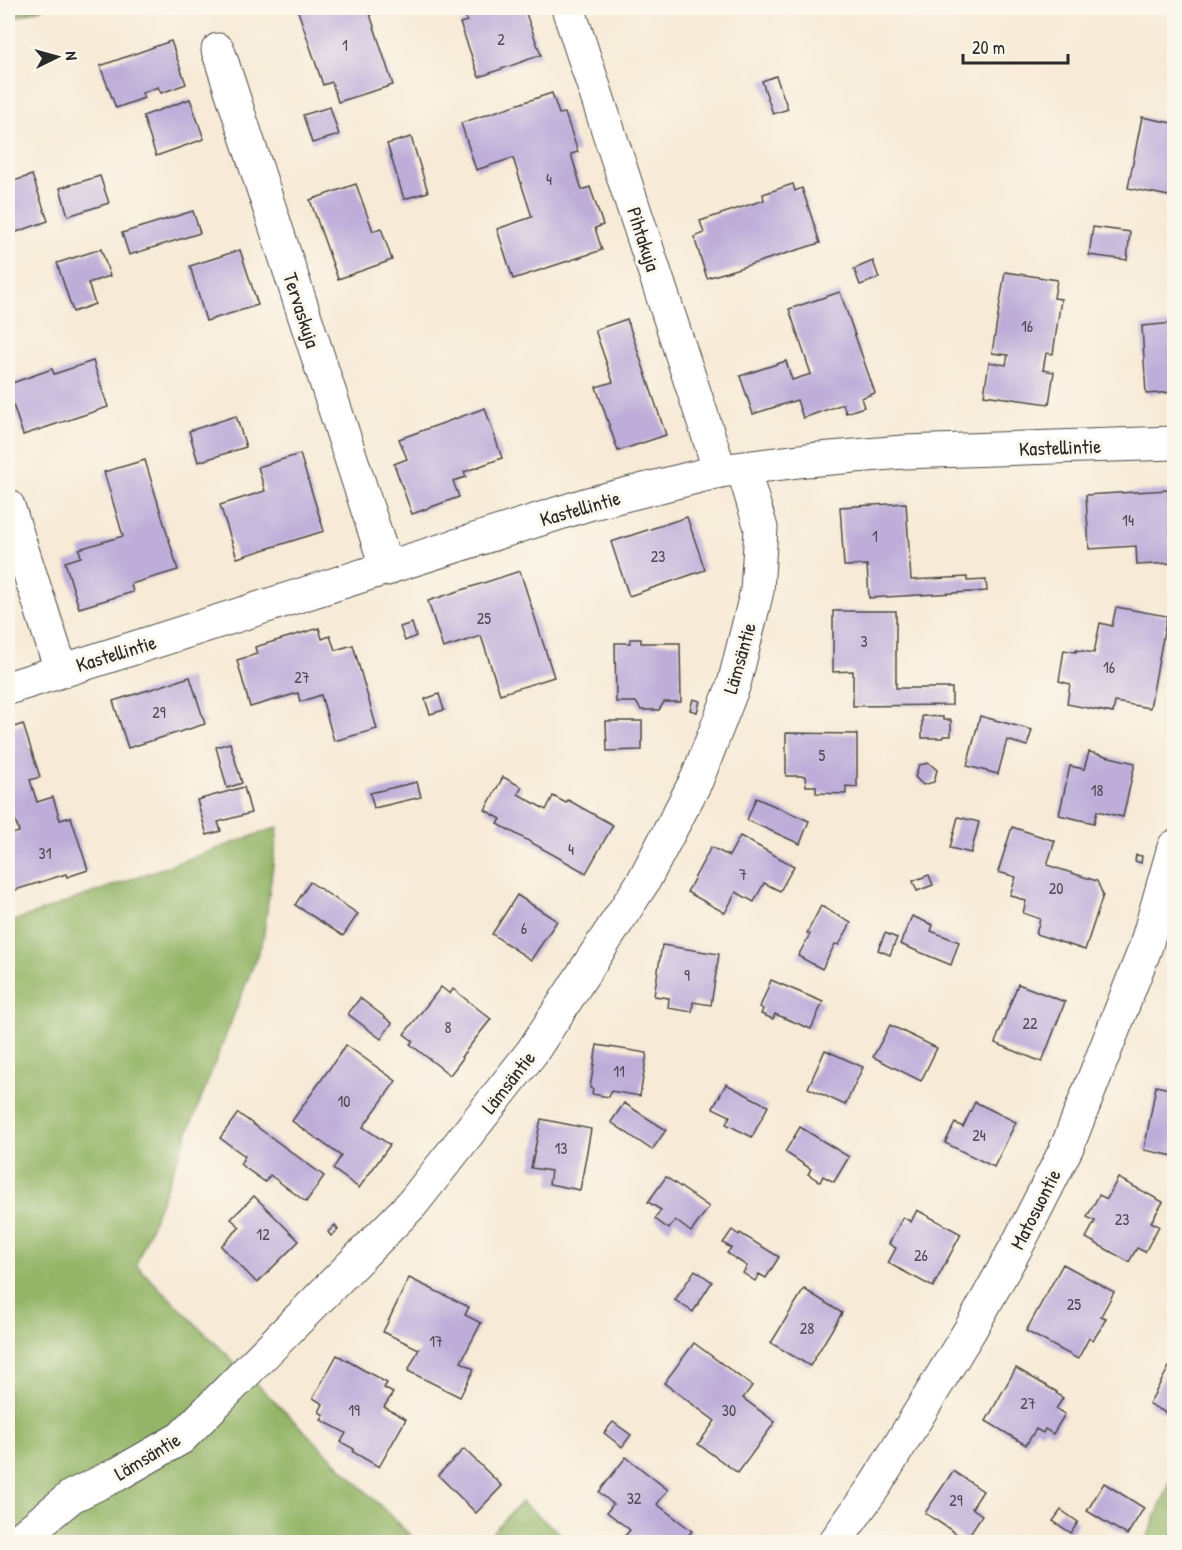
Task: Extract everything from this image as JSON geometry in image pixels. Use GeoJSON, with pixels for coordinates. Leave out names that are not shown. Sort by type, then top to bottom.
{"type":"FeatureCollection","features":[{"type":"Feature","properties":{"kind":"street","name":"Pihtakuja"},"geometry":{"type":"LineString","coordinates":[[568,8],[732,470]]}},
{"type":"Feature","properties":{"kind":"street","name":"Tervaskuja"},"geometry":{"type":"LineString","coordinates":[[218,50],[387,569]]}},
{"type":"Feature","properties":{"kind":"street","name":"Kastellintie"},"geometry":{"type":"LineString","coordinates":[[8,688],[588,504],[732,470],[807,460],[903,452],[1174,442]]}},
{"type":"Feature","properties":{"kind":"street","name":"Lämsäntie"},"geometry":{"type":"LineString","coordinates":[[15,1542],[72,1496],[118,1474],[181,1438],[412,1204],[532,1052],[643,882],[697,779],[734,684],[757,591],[761,528],[732,470]]}},
{"type":"Feature","properties":{"kind":"street"},"geometry":{"type":"LineString","coordinates":[[8,506],[61,670]]}},
{"type":"Feature","properties":{"kind":"street","name":"Matosuontie"},"geometry":{"type":"LineString","coordinates":[[835,1542],[876,1484],[970,1330],[1019,1242],[1067,1147],[1145,949],[1174,847]]}},
{"type":"Feature","properties":{"kind":"green space"},"geometry":{"type":"Polygon","coordinates":[[[8,8],[43,8],[8,20],[8,8]]]}},
{"type":"Feature","properties":{"kind":"green space"},"geometry":{"type":"Polygon","coordinates":[[[278,827],[263,940],[136,1265],[417,1542],[8,1542],[8,923],[278,827]]]}},
{"type":"Feature","properties":{"kind":"green space"},"geometry":{"type":"Polygon","coordinates":[[[1170,1483],[1174,1484],[1174,1542],[1145,1542],[1170,1483]]]}},
{"type":"Feature","properties":{"kind":"green space"},"geometry":{"type":"Polygon","coordinates":[[[521,1502],[571,1542],[483,1542],[521,1502]]]}},
{"type":"Feature","properties":{"kind":"building"},"geometry":{"type":"Polygon","coordinates":[[[297,8],[368,8],[393,85],[338,102],[332,82],[323,85],[297,8]]]}},
{"type":"Feature","properties":{"kind":"building"},"geometry":{"type":"Polygon","coordinates":[[[462,8],[524,8],[541,55],[479,77],[460,23],[467,21],[462,8]]]}},
{"type":"Feature","properties":{"kind":"building"},"geometry":{"type":"Polygon","coordinates":[[[171,41],[186,84],[161,93],[158,87],[142,93],[144,98],[116,108],[100,66],[171,41]]]}},
{"type":"Feature","properties":{"kind":"building"},"geometry":{"type":"Polygon","coordinates":[[[776,76],[788,109],[773,114],[762,81],[776,76]]]}},
{"type":"Feature","properties":{"kind":"building"},"geometry":{"type":"Polygon","coordinates":[[[552,93],[559,114],[565,113],[578,152],[571,154],[582,190],[590,187],[603,225],[595,228],[602,250],[513,279],[497,229],[532,217],[513,158],[476,170],[461,123],[552,93]]]}},
{"type":"Feature","properties":{"kind":"building"},"geometry":{"type":"Polygon","coordinates":[[[190,99],[204,139],[156,156],[143,116],[190,99]]]}},
{"type":"Feature","properties":{"kind":"building"},"geometry":{"type":"Polygon","coordinates":[[[330,107],[339,135],[312,143],[303,115],[330,107]]]}},
{"type":"Feature","properties":{"kind":"building"},"geometry":{"type":"Polygon","coordinates":[[[1173,115],[1174,197],[1128,188],[1142,117],[1172,123],[1173,115]]]}},
{"type":"Feature","properties":{"kind":"building"},"geometry":{"type":"Polygon","coordinates":[[[411,137],[428,192],[404,199],[387,144],[411,137]]]}},
{"type":"Feature","properties":{"kind":"building"},"geometry":{"type":"Polygon","coordinates":[[[32,175],[48,221],[8,235],[8,183],[32,175]]]}},
{"type":"Feature","properties":{"kind":"building"},"geometry":{"type":"Polygon","coordinates":[[[100,176],[109,203],[68,216],[60,188],[100,176]]]}},
{"type":"Feature","properties":{"kind":"building"},"geometry":{"type":"Polygon","coordinates":[[[356,184],[373,231],[381,228],[392,260],[338,279],[310,200],[356,184]]]}},
{"type":"Feature","properties":{"kind":"building"},"geometry":{"type":"Polygon","coordinates":[[[793,184],[795,191],[802,188],[820,243],[707,278],[694,237],[704,233],[700,221],[764,200],[763,194],[793,184]]]}},
{"type":"Feature","properties":{"kind":"building"},"geometry":{"type":"Polygon","coordinates":[[[193,211],[200,233],[129,255],[122,233],[193,211]]]}},
{"type":"Feature","properties":{"kind":"building"},"geometry":{"type":"Polygon","coordinates":[[[1093,227],[1130,232],[1127,260],[1089,255],[1093,227]]]}},
{"type":"Feature","properties":{"kind":"building"},"geometry":{"type":"Polygon","coordinates":[[[101,249],[110,276],[88,283],[95,304],[73,312],[57,263],[101,249]]]}},
{"type":"Feature","properties":{"kind":"building"},"geometry":{"type":"Polygon","coordinates":[[[240,250],[258,305],[206,321],[190,266],[240,250]]]}},
{"type":"Feature","properties":{"kind":"building"},"geometry":{"type":"Polygon","coordinates":[[[873,261],[879,278],[860,285],[854,269],[873,261]]]}},
{"type":"Feature","properties":{"kind":"building"},"geometry":{"type":"Polygon","coordinates":[[[1005,272],[1057,280],[1054,298],[1061,299],[1053,354],[1046,353],[1043,370],[1054,372],[1049,404],[984,395],[989,362],[1006,365],[1008,355],[992,353],[1005,272]]]}},
{"type":"Feature","properties":{"kind":"building"},"geometry":{"type":"Polygon","coordinates":[[[840,292],[875,393],[861,398],[864,407],[846,413],[843,404],[803,418],[797,400],[753,414],[740,376],[786,361],[792,380],[811,374],[789,309],[840,292]]]}},
{"type":"Feature","properties":{"kind":"building"},"geometry":{"type":"Polygon","coordinates":[[[627,319],[666,435],[618,451],[596,387],[613,382],[595,330],[627,319]]]}},
{"type":"Feature","properties":{"kind":"building"},"geometry":{"type":"Polygon","coordinates":[[[1174,323],[1174,392],[1146,394],[1142,326],[1174,323]]]}},
{"type":"Feature","properties":{"kind":"building"},"geometry":{"type":"Polygon","coordinates":[[[93,361],[108,407],[23,435],[8,389],[13,387],[12,383],[52,369],[54,374],[93,361]]]}},
{"type":"Feature","properties":{"kind":"building"},"geometry":{"type":"Polygon","coordinates":[[[485,408],[502,458],[464,472],[466,477],[453,481],[459,497],[412,514],[394,464],[407,459],[399,439],[485,408]]]}},
{"type":"Feature","properties":{"kind":"building"},"geometry":{"type":"Polygon","coordinates":[[[236,416],[246,447],[198,462],[189,431],[236,416]]]}},
{"type":"Feature","properties":{"kind":"building"},"geometry":{"type":"Polygon","coordinates":[[[300,454],[324,531],[237,558],[220,505],[265,491],[258,467],[300,454]]]}},
{"type":"Feature","properties":{"kind":"building"},"geometry":{"type":"Polygon","coordinates":[[[145,460],[178,570],[131,584],[133,592],[79,608],[65,562],[81,557],[79,549],[123,536],[104,472],[145,460]]]}},
{"type":"Feature","properties":{"kind":"building"},"geometry":{"type":"Polygon","coordinates":[[[1168,490],[1172,563],[1137,565],[1136,546],[1089,549],[1086,495],[1168,490]]]}},
{"type":"Feature","properties":{"kind":"building"},"geometry":{"type":"Polygon","coordinates":[[[906,503],[911,580],[967,577],[967,581],[986,580],[987,591],[869,598],[867,565],[844,566],[840,507],[906,503]]]}},
{"type":"Feature","properties":{"kind":"building"},"geometry":{"type":"Polygon","coordinates":[[[687,517],[705,570],[629,596],[611,542],[687,517]]]}},
{"type":"Feature","properties":{"kind":"building"},"geometry":{"type":"Polygon","coordinates":[[[520,571],[554,677],[500,694],[481,636],[443,648],[428,601],[520,571]]]}},
{"type":"Feature","properties":{"kind":"building"},"geometry":{"type":"Polygon","coordinates":[[[1116,607],[1167,616],[1150,708],[1115,702],[1113,713],[1067,704],[1070,684],[1059,681],[1064,650],[1094,653],[1100,623],[1112,626],[1116,607]]]}},
{"type":"Feature","properties":{"kind":"building"},"geometry":{"type":"Polygon","coordinates":[[[833,611],[896,611],[896,688],[952,688],[952,705],[853,706],[853,671],[833,672],[833,611]]]}},
{"type":"Feature","properties":{"kind":"building"},"geometry":{"type":"Polygon","coordinates":[[[412,623],[416,636],[405,641],[400,627],[412,623]]]}},
{"type":"Feature","properties":{"kind":"building"},"geometry":{"type":"Polygon","coordinates":[[[319,628],[322,639],[330,636],[335,650],[353,645],[377,729],[334,741],[321,695],[300,702],[298,693],[250,707],[237,660],[257,654],[255,647],[319,628]]]}},
{"type":"Feature","properties":{"kind":"building"},"geometry":{"type":"Polygon","coordinates":[[[630,639],[641,639],[641,643],[680,643],[681,702],[664,702],[659,710],[641,710],[636,702],[616,702],[615,643],[630,643],[630,639]]]}},
{"type":"Feature","properties":{"kind":"building"},"geometry":{"type":"Polygon","coordinates":[[[190,677],[205,724],[128,748],[113,701],[190,677]]]}},
{"type":"Feature","properties":{"kind":"building"},"geometry":{"type":"Polygon","coordinates":[[[439,694],[444,710],[430,714],[425,699],[439,694]]]}},
{"type":"Feature","properties":{"kind":"building"},"geometry":{"type":"Polygon","coordinates":[[[693,699],[700,701],[697,712],[690,710],[693,699]]]}},
{"type":"Feature","properties":{"kind":"building"},"geometry":{"type":"Polygon","coordinates":[[[922,716],[943,717],[943,720],[951,720],[951,736],[922,738],[922,716]]]}},
{"type":"Feature","properties":{"kind":"building"},"geometry":{"type":"Polygon","coordinates":[[[980,716],[1032,730],[1027,746],[1007,740],[998,774],[967,766],[980,716]]]}},
{"type":"Feature","properties":{"kind":"building"},"geometry":{"type":"Polygon","coordinates":[[[606,721],[642,721],[642,750],[607,751],[606,721]]]}},
{"type":"Feature","properties":{"kind":"building"},"geometry":{"type":"Polygon","coordinates":[[[23,724],[40,777],[30,780],[37,802],[53,797],[60,820],[71,817],[88,870],[67,877],[66,874],[12,891],[8,878],[8,835],[19,832],[12,810],[8,811],[8,729],[23,724]]]}},
{"type":"Feature","properties":{"kind":"building"},"geometry":{"type":"Polygon","coordinates":[[[786,733],[857,734],[857,787],[846,786],[846,794],[816,793],[816,786],[806,786],[805,776],[786,776],[786,733]]]}},
{"type":"Feature","properties":{"kind":"building"},"geometry":{"type":"Polygon","coordinates":[[[230,743],[242,783],[227,788],[216,747],[230,743]]]}},
{"type":"Feature","properties":{"kind":"building"},"geometry":{"type":"Polygon","coordinates":[[[1089,752],[1135,763],[1123,817],[1097,811],[1094,823],[1059,815],[1070,766],[1084,769],[1089,752]]]}},
{"type":"Feature","properties":{"kind":"building"},"geometry":{"type":"Polygon","coordinates":[[[929,763],[937,770],[934,782],[923,785],[915,777],[919,765],[929,763]]]}},
{"type":"Feature","properties":{"kind":"building"},"geometry":{"type":"Polygon","coordinates":[[[503,777],[522,787],[518,794],[546,810],[553,796],[566,803],[568,800],[613,825],[586,873],[498,824],[501,819],[485,810],[503,777]]]}},
{"type":"Feature","properties":{"kind":"building"},"geometry":{"type":"Polygon","coordinates":[[[417,782],[421,797],[374,808],[370,793],[417,782]]]}},
{"type":"Feature","properties":{"kind":"building"},"geometry":{"type":"Polygon","coordinates":[[[244,787],[251,813],[218,822],[221,831],[207,835],[197,800],[244,787]]]}},
{"type":"Feature","properties":{"kind":"building"},"geometry":{"type":"Polygon","coordinates":[[[756,798],[809,821],[800,844],[747,820],[756,798]]]}},
{"type":"Feature","properties":{"kind":"building"},"geometry":{"type":"Polygon","coordinates":[[[958,817],[979,822],[971,853],[950,848],[958,817]]]}},
{"type":"Feature","properties":{"kind":"building"},"geometry":{"type":"Polygon","coordinates":[[[1012,827],[1055,841],[1047,865],[1097,881],[1103,895],[1085,950],[1036,934],[1040,919],[1023,913],[1026,901],[1010,895],[1016,877],[998,872],[1012,827]]]}},
{"type":"Feature","properties":{"kind":"building"},"geometry":{"type":"Polygon","coordinates":[[[740,836],[794,866],[780,891],[764,883],[754,902],[736,892],[725,913],[687,892],[711,847],[729,856],[740,836]]]}},
{"type":"Feature","properties":{"kind":"building"},"geometry":{"type":"Polygon","coordinates":[[[1136,855],[1142,856],[1141,863],[1135,861],[1136,855]]]}},
{"type":"Feature","properties":{"kind":"building"},"geometry":{"type":"Polygon","coordinates":[[[929,875],[933,885],[917,891],[913,881],[929,875]]]}},
{"type":"Feature","properties":{"kind":"building"},"geometry":{"type":"Polygon","coordinates":[[[310,882],[358,914],[343,936],[295,905],[310,882]]]}},
{"type":"Feature","properties":{"kind":"building"},"geometry":{"type":"Polygon","coordinates":[[[517,895],[557,921],[531,960],[492,934],[517,895]]]}},
{"type":"Feature","properties":{"kind":"building"},"geometry":{"type":"Polygon","coordinates":[[[821,906],[851,923],[839,945],[835,944],[822,969],[798,956],[821,906]]]}},
{"type":"Feature","properties":{"kind":"building"},"geometry":{"type":"Polygon","coordinates":[[[912,916],[933,925],[931,931],[959,942],[951,965],[900,944],[912,916]]]}},
{"type":"Feature","properties":{"kind":"building"},"geometry":{"type":"Polygon","coordinates":[[[885,933],[897,938],[890,955],[878,950],[885,933]]]}},
{"type":"Feature","properties":{"kind":"building"},"geometry":{"type":"Polygon","coordinates":[[[662,945],[719,954],[711,1005],[693,1002],[692,1012],[668,1008],[669,998],[654,996],[662,945]]]}},
{"type":"Feature","properties":{"kind":"building"},"geometry":{"type":"Polygon","coordinates":[[[771,980],[823,1002],[811,1029],[775,1014],[773,1019],[761,1014],[763,1009],[760,1007],[771,980]]]}},
{"type":"Feature","properties":{"kind":"building"},"geometry":{"type":"Polygon","coordinates":[[[1018,984],[1065,1002],[1042,1062],[995,1043],[1018,984]]]}},
{"type":"Feature","properties":{"kind":"building"},"geometry":{"type":"Polygon","coordinates":[[[441,987],[450,994],[453,989],[491,1019],[450,1075],[410,1044],[413,1041],[404,1034],[441,987]]]}},
{"type":"Feature","properties":{"kind":"building"},"geometry":{"type":"Polygon","coordinates":[[[360,998],[392,1023],[381,1039],[348,1014],[360,998]]]}},
{"type":"Feature","properties":{"kind":"building"},"geometry":{"type":"Polygon","coordinates":[[[890,1025],[937,1048],[921,1081],[873,1057],[890,1025]]]}},
{"type":"Feature","properties":{"kind":"building"},"geometry":{"type":"Polygon","coordinates":[[[346,1045],[396,1081],[363,1127],[390,1145],[359,1188],[333,1169],[341,1156],[292,1121],[346,1045]]]}},
{"type":"Feature","properties":{"kind":"building"},"geometry":{"type":"Polygon","coordinates":[[[597,1045],[647,1053],[640,1096],[611,1091],[609,1097],[592,1094],[593,1089],[590,1088],[597,1045]]]}},
{"type":"Feature","properties":{"kind":"building"},"geometry":{"type":"Polygon","coordinates":[[[825,1050],[863,1067],[845,1105],[808,1088],[825,1050]]]}},
{"type":"Feature","properties":{"kind":"building"},"geometry":{"type":"Polygon","coordinates":[[[726,1084],[768,1106],[752,1137],[726,1124],[730,1116],[713,1108],[726,1084]]]}},
{"type":"Feature","properties":{"kind":"building"},"geometry":{"type":"Polygon","coordinates":[[[1156,1086],[1174,1090],[1174,1156],[1144,1150],[1156,1086]]]}},
{"type":"Feature","properties":{"kind":"building"},"geometry":{"type":"Polygon","coordinates":[[[975,1102],[1016,1122],[994,1167],[945,1143],[955,1123],[963,1127],[975,1102]]]}},
{"type":"Feature","properties":{"kind":"building"},"geometry":{"type":"Polygon","coordinates":[[[624,1103],[666,1130],[652,1150],[611,1122],[624,1103]]]}},
{"type":"Feature","properties":{"kind":"building"},"geometry":{"type":"Polygon","coordinates":[[[238,1113],[324,1176],[306,1202],[270,1175],[265,1182],[240,1164],[245,1156],[220,1138],[238,1113]]]}},
{"type":"Feature","properties":{"kind":"building"},"geometry":{"type":"Polygon","coordinates":[[[541,1119],[591,1129],[580,1190],[549,1184],[551,1171],[531,1168],[541,1119]]]}},
{"type":"Feature","properties":{"kind":"building"},"geometry":{"type":"Polygon","coordinates":[[[800,1127],[849,1157],[834,1182],[823,1176],[820,1182],[808,1174],[811,1169],[785,1152],[800,1127]]]}},
{"type":"Feature","properties":{"kind":"building"},"geometry":{"type":"Polygon","coordinates":[[[666,1177],[709,1207],[691,1232],[675,1220],[669,1229],[655,1219],[661,1210],[648,1202],[666,1177]]]}},
{"type":"Feature","properties":{"kind":"building"},"geometry":{"type":"Polygon","coordinates":[[[1118,1178],[1163,1202],[1151,1222],[1159,1226],[1145,1252],[1137,1248],[1129,1262],[1086,1238],[1095,1221],[1087,1217],[1099,1195],[1107,1199],[1118,1178]]]}},
{"type":"Feature","properties":{"kind":"building"},"geometry":{"type":"Polygon","coordinates":[[[254,1196],[299,1241],[257,1283],[221,1246],[240,1227],[231,1219],[254,1196]]]}},
{"type":"Feature","properties":{"kind":"building"},"geometry":{"type":"Polygon","coordinates":[[[917,1210],[961,1234],[933,1287],[888,1263],[896,1248],[889,1244],[903,1217],[911,1222],[917,1210]]]}},
{"type":"Feature","properties":{"kind":"building"},"geometry":{"type":"Polygon","coordinates":[[[335,1225],[338,1230],[331,1236],[328,1232],[335,1225]]]}},
{"type":"Feature","properties":{"kind":"building"},"geometry":{"type":"Polygon","coordinates":[[[732,1230],[779,1257],[766,1278],[759,1274],[755,1281],[743,1273],[747,1266],[727,1253],[731,1248],[723,1243],[732,1230]]]}},
{"type":"Feature","properties":{"kind":"building"},"geometry":{"type":"Polygon","coordinates":[[[1063,1264],[1114,1292],[1101,1316],[1106,1318],[1101,1328],[1093,1340],[1089,1338],[1078,1359],[1026,1331],[1063,1264]]]}},
{"type":"Feature","properties":{"kind":"building"},"geometry":{"type":"Polygon","coordinates":[[[695,1270],[712,1282],[693,1312],[675,1300],[695,1270]]]}},
{"type":"Feature","properties":{"kind":"building"},"geometry":{"type":"Polygon","coordinates":[[[409,1278],[469,1307],[465,1315],[481,1323],[461,1362],[474,1369],[460,1397],[408,1371],[419,1349],[383,1332],[409,1278]]]}},
{"type":"Feature","properties":{"kind":"building"},"geometry":{"type":"Polygon","coordinates":[[[804,1289],[842,1313],[810,1366],[771,1343],[804,1289]]]}},
{"type":"Feature","properties":{"kind":"building"},"geometry":{"type":"Polygon","coordinates":[[[694,1343],[752,1386],[743,1398],[775,1422],[738,1473],[698,1444],[715,1421],[664,1383],[694,1343]]]}},
{"type":"Feature","properties":{"kind":"building"},"geometry":{"type":"Polygon","coordinates":[[[337,1355],[387,1383],[384,1388],[393,1393],[384,1407],[406,1419],[379,1467],[341,1442],[346,1433],[321,1420],[324,1415],[319,1412],[323,1404],[313,1398],[337,1355]]]}},
{"type":"Feature","properties":{"kind":"building"},"geometry":{"type":"Polygon","coordinates":[[[1169,1367],[1174,1370],[1174,1417],[1149,1404],[1169,1367]]]}},
{"type":"Feature","properties":{"kind":"building"},"geometry":{"type":"Polygon","coordinates":[[[1016,1368],[1057,1392],[1063,1398],[1056,1409],[1065,1414],[1053,1434],[1045,1429],[1043,1433],[1036,1429],[1026,1445],[986,1421],[1016,1368]]]}},
{"type":"Feature","properties":{"kind":"building"},"geometry":{"type":"Polygon","coordinates":[[[613,1422],[631,1435],[622,1447],[604,1433],[613,1422]]]}},
{"type":"Feature","properties":{"kind":"building"},"geometry":{"type":"Polygon","coordinates":[[[464,1449],[502,1486],[476,1513],[438,1475],[464,1449]]]}},
{"type":"Feature","properties":{"kind":"building"},"geometry":{"type":"Polygon","coordinates":[[[626,1457],[668,1490],[657,1504],[692,1531],[683,1542],[620,1542],[630,1530],[607,1512],[613,1504],[599,1492],[626,1457]]]}},
{"type":"Feature","properties":{"kind":"building"},"geometry":{"type":"Polygon","coordinates":[[[953,1471],[983,1491],[972,1508],[982,1515],[966,1540],[925,1513],[953,1471]]]}},
{"type":"Feature","properties":{"kind":"building"},"geometry":{"type":"Polygon","coordinates":[[[1104,1483],[1144,1508],[1127,1535],[1087,1511],[1104,1483]]]}},
{"type":"Feature","properties":{"kind":"building"},"geometry":{"type":"Polygon","coordinates":[[[1061,1510],[1078,1522],[1071,1533],[1053,1521],[1061,1510]]]}}]}
